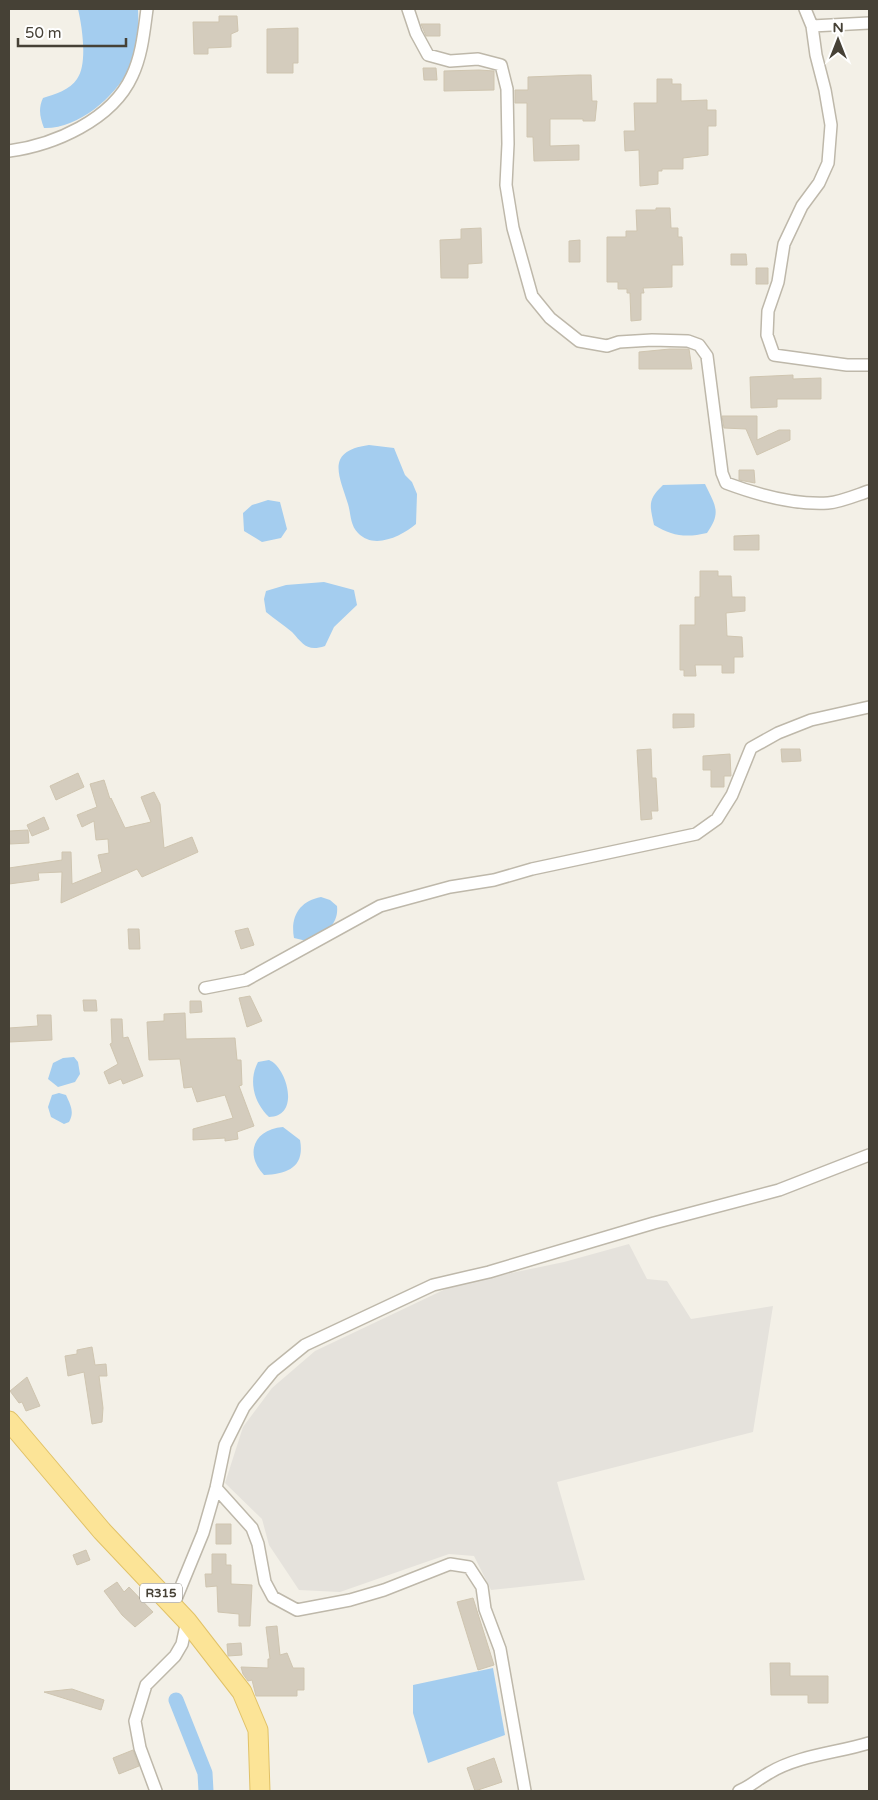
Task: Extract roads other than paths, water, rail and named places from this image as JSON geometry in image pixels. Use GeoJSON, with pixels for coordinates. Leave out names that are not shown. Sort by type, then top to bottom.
{"type":"FeatureCollection","features":[{"type":"Feature","properties":{"kind":"main road","name":"R315"},"geometry":{"type":"LineString","coordinates":[[9,1422],[102,1531],[186,1621],[242,1692],[258,1730],[260,1791]]}},
{"type":"Feature","properties":{"kind":"street"},"geometry":{"type":"LineString","coordinates":[[9,151],[27,148],[66,135],[114,103],[132,76],[143,40],[147,9]]}},
{"type":"Feature","properties":{"kind":"street"},"geometry":{"type":"LineString","coordinates":[[408,9],[416,33],[428,55],[450,62],[478,59],[501,65],[507,89],[508,144],[506,185],[513,228],[532,296],[550,318],[579,341],[608,346],[620,342],[671,340],[688,341],[699,345],[707,356],[722,473],[726,483],[749,492],[786,500],[830,503],[869,491]]}},
{"type":"Feature","properties":{"kind":"street"},"geometry":{"type":"LineString","coordinates":[[805,9],[812,26],[816,55],[831,125],[828,163],[819,183],[802,206],[784,244],[778,282],[768,311],[767,335],[774,354],[847,365],[869,365]]}},
{"type":"Feature","properties":{"kind":"street"},"geometry":{"type":"LineString","coordinates":[[812,26],[869,23]]}},
{"type":"Feature","properties":{"kind":"street"},"geometry":{"type":"LineString","coordinates":[[205,988],[246,980],[380,906],[450,887],[494,880],[541,867],[696,834],[716,819],[732,795],[751,748],[778,733],[811,720],[869,707]]}},
{"type":"Feature","properties":{"kind":"street"},"geometry":{"type":"LineString","coordinates":[[173,1606],[203,1532],[216,1488],[225,1445],[244,1407],[273,1370],[304,1345],[433,1285],[489,1272],[654,1223],[779,1190],[869,1154]]}},
{"type":"Feature","properties":{"kind":"street"},"geometry":{"type":"LineString","coordinates":[[216,1488],[252,1528],[258,1544],[265,1582],[273,1597],[297,1610],[350,1600],[384,1590],[450,1564],[469,1568],[482,1587],[485,1609],[500,1649],[525,1791]]}},
{"type":"Feature","properties":{"kind":"street"},"geometry":{"type":"LineString","coordinates":[[156,1791],[140,1748],[134,1721],[146,1685],[175,1656],[182,1644],[186,1621]]}},
{"type":"Feature","properties":{"kind":"street"},"geometry":{"type":"LineString","coordinates":[[740,1791],[753,1786],[769,1773],[807,1758],[869,1743]]}},
{"type":"Feature","properties":{"kind":"water"},"geometry":{"type":"Polygon","coordinates":[[[78,9],[138,9],[138,32],[132,63],[114,91],[94,110],[70,123],[44,128],[40,113],[43,98],[70,86],[77,79],[80,72],[83,45],[78,9]]]}},
{"type":"Feature","properties":{"kind":"water"},"geometry":{"type":"Polygon","coordinates":[[[369,445],[394,448],[405,475],[412,482],[417,494],[416,524],[396,537],[380,541],[365,538],[355,530],[339,474],[341,459],[346,453],[355,448],[369,445]]]}},
{"type":"Feature","properties":{"kind":"water"},"geometry":{"type":"Polygon","coordinates":[[[705,484],[714,503],[716,514],[712,526],[707,533],[679,535],[667,532],[654,525],[651,513],[652,499],[663,485],[705,484]]]}},
{"type":"Feature","properties":{"kind":"water"},"geometry":{"type":"Polygon","coordinates":[[[268,500],[280,502],[287,529],[281,538],[262,542],[244,531],[243,513],[252,505],[268,500]]]}},
{"type":"Feature","properties":{"kind":"water"},"geometry":{"type":"Polygon","coordinates":[[[324,582],[354,590],[357,605],[334,627],[325,646],[314,648],[306,646],[292,632],[266,612],[264,599],[266,591],[286,585],[324,582]]]}},
{"type":"Feature","properties":{"kind":"water"},"geometry":{"type":"Polygon","coordinates":[[[321,897],[330,900],[337,906],[336,918],[333,923],[311,942],[294,938],[295,916],[298,911],[307,902],[321,897]]]}},
{"type":"Feature","properties":{"kind":"water"},"geometry":{"type":"Polygon","coordinates":[[[74,1057],[78,1062],[80,1074],[75,1082],[58,1087],[48,1079],[53,1063],[63,1058],[74,1057]]]}},
{"type":"Feature","properties":{"kind":"water"},"geometry":{"type":"Polygon","coordinates":[[[269,1060],[281,1072],[288,1091],[288,1101],[285,1109],[279,1115],[269,1117],[256,1098],[253,1077],[258,1062],[269,1060]]]}},
{"type":"Feature","properties":{"kind":"water"},"geometry":{"type":"Polygon","coordinates":[[[59,1093],[66,1095],[71,1108],[71,1118],[69,1122],[64,1124],[51,1117],[48,1107],[52,1095],[59,1093]]]}},
{"type":"Feature","properties":{"kind":"water"},"geometry":{"type":"Polygon","coordinates":[[[283,1127],[300,1140],[300,1157],[297,1163],[287,1171],[264,1175],[254,1159],[255,1144],[265,1132],[283,1127]]]}},
{"type":"Feature","properties":{"kind":"water"},"geometry":{"type":"Polygon","coordinates":[[[493,1668],[505,1735],[428,1763],[413,1713],[413,1685],[493,1668]]]}},
{"type":"Feature","properties":{"kind":"waterway"},"geometry":{"type":"LineString","coordinates":[[176,1700],[205,1773],[206,1791]]}}]}
